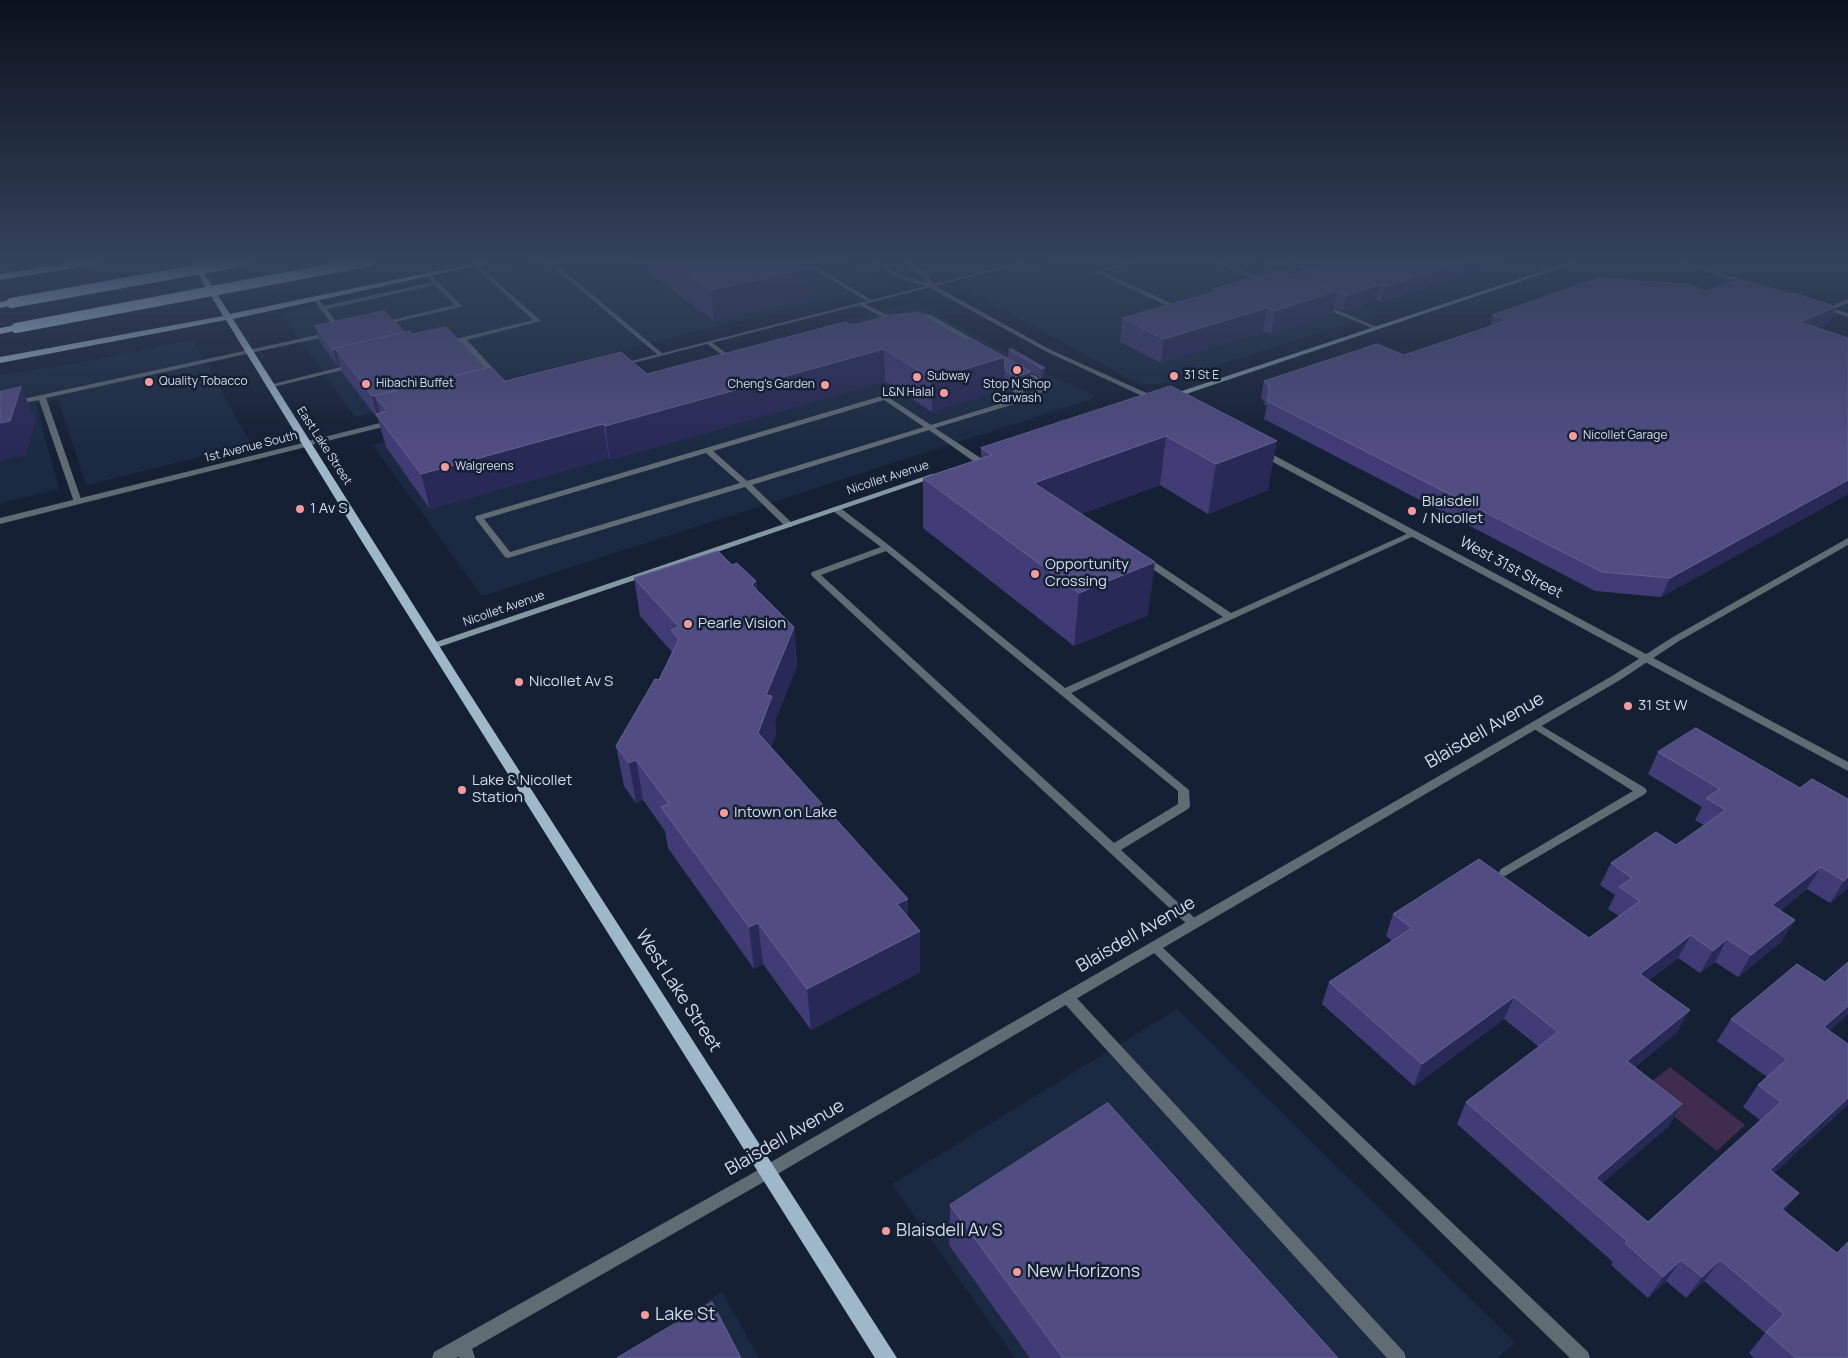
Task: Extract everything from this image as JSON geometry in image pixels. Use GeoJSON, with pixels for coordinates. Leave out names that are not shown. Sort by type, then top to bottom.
{"type":"FeatureCollection","features":[{"type":"Feature","properties":{"kind":"highway"},"geometry":{"type":"LineString","coordinates":[[0,331],[35,324]]}},
{"type":"Feature","properties":{"kind":"main road"},"geometry":{"type":"LineString","coordinates":[[0,360],[193,324]]}},
{"type":"Feature","properties":{"kind":"main road","name":"East Lake Street"},"geometry":{"type":"LineString","coordinates":[[231,324],[308,444],[433,646]]}},
{"type":"Feature","properties":{"kind":"main road"},"geometry":{"type":"LineString","coordinates":[[1144,405],[1163,402],[1387,324]]}},
{"type":"Feature","properties":{"kind":"main road"},"geometry":{"type":"LineString","coordinates":[[970,464],[983,460]]}},
{"type":"Feature","properties":{"kind":"main road","name":"Nicollet Avenue"},"geometry":{"type":"LineString","coordinates":[[433,646],[943,473]]}},
{"type":"Feature","properties":{"kind":"main road","name":"West Lake Street"},"geometry":{"type":"LineString","coordinates":[[433,646],[887,1358]]}},
{"type":"Feature","properties":{"kind":"street"},"geometry":{"type":"LineString","coordinates":[[334,324],[340,332]]}},
{"type":"Feature","properties":{"kind":"street"},"geometry":{"type":"LineString","coordinates":[[435,346],[524,324]]}},
{"type":"Feature","properties":{"kind":"street"},"geometry":{"type":"LineString","coordinates":[[625,324],[660,354]]}},
{"type":"Feature","properties":{"kind":"street"},"geometry":{"type":"LineString","coordinates":[[614,366],[782,324]]}},
{"type":"Feature","properties":{"kind":"street"},"geometry":{"type":"LineString","coordinates":[[944,324],[988,350]]}},
{"type":"Feature","properties":{"kind":"street"},"geometry":{"type":"LineString","coordinates":[[1000,324],[1049,351],[1163,402]]}},
{"type":"Feature","properties":{"kind":"street"},"geometry":{"type":"LineString","coordinates":[[1367,324],[1376,328]]}},
{"type":"Feature","properties":{"kind":"street"},"geometry":{"type":"LineString","coordinates":[[0,406],[349,330]]}},
{"type":"Feature","properties":{"kind":"street"},"geometry":{"type":"LineString","coordinates":[[462,339],[502,382]]}},
{"type":"Feature","properties":{"kind":"street"},"geometry":{"type":"LineString","coordinates":[[709,343],[736,363]]}},
{"type":"Feature","properties":{"kind":"street"},"geometry":{"type":"LineString","coordinates":[[727,366],[746,361]]}},
{"type":"Feature","properties":{"kind":"street"},"geometry":{"type":"LineString","coordinates":[[269,386],[361,364]]}},
{"type":"Feature","properties":{"kind":"street"},"geometry":{"type":"LineString","coordinates":[[983,460],[930,428],[886,398],[478,518],[508,555],[930,428],[1028,397],[1048,386],[1012,364]]}},
{"type":"Feature","properties":{"kind":"street"},"geometry":{"type":"LineString","coordinates":[[986,373],[1028,397]]}},
{"type":"Feature","properties":{"kind":"street"},"geometry":{"type":"LineString","coordinates":[[42,397],[78,502]]}},
{"type":"Feature","properties":{"kind":"street","name":"1st Avenue South"},"geometry":{"type":"LineString","coordinates":[[0,521],[397,421]]}},
{"type":"Feature","properties":{"kind":"street"},"geometry":{"type":"LineString","coordinates":[[708,450],[789,526]]}},
{"type":"Feature","properties":{"kind":"street","name":"West 31st Street"},"geometry":{"type":"LineString","coordinates":[[1258,450],[1848,766]]}},
{"type":"Feature","properties":{"kind":"street"},"geometry":{"type":"LineString","coordinates":[[836,509],[887,548],[1183,790],[1184,806],[1113,849]]}},
{"type":"Feature","properties":{"kind":"street"},"geometry":{"type":"LineString","coordinates":[[1063,693],[1414,534]]}},
{"type":"Feature","properties":{"kind":"street","name":"Blaisdell Avenue"},"geometry":{"type":"LineString","coordinates":[[440,1358],[465,1351],[769,1171],[1648,659],[1676,639],[1848,541]]}},
{"type":"Feature","properties":{"kind":"street"},"geometry":{"type":"LineString","coordinates":[[887,548],[815,574],[1194,924]]}},
{"type":"Feature","properties":{"kind":"street"},"geometry":{"type":"LineString","coordinates":[[1133,552],[1230,617]]}},
{"type":"Feature","properties":{"kind":"street"},"geometry":{"type":"LineString","coordinates":[[1505,872],[1641,791],[1535,725]]}},
{"type":"Feature","properties":{"kind":"street"},"geometry":{"type":"LineString","coordinates":[[1155,947],[1582,1358]]}},
{"type":"Feature","properties":{"kind":"street"},"geometry":{"type":"LineString","coordinates":[[1068,998],[1398,1358]]}},
{"type":"Feature","properties":{"kind":"shaded area"},"geometry":{"type":"Polygon","coordinates":[[[289,324],[724,324],[355,417],[289,324]]]}},
{"type":"Feature","properties":{"kind":"shaded area"},"geometry":{"type":"Polygon","coordinates":[[[833,324],[954,324],[1043,373],[1095,396],[1088,400],[482,596],[373,445],[833,324]]]}},
{"type":"Feature","properties":{"kind":"shaded area"},"geometry":{"type":"Polygon","coordinates":[[[1030,324],[1345,324],[1160,384],[1135,382],[1030,324]]]}},
{"type":"Feature","properties":{"kind":"shaded area"},"geometry":{"type":"Polygon","coordinates":[[[193,340],[251,444],[86,485],[58,399],[36,404],[59,489],[0,503],[0,375],[89,361],[193,340]]]}},
{"type":"Feature","properties":{"kind":"shaded area"},"geometry":{"type":"Polygon","coordinates":[[[1177,1009],[1515,1343],[1498,1358],[1015,1358],[892,1184],[1177,1009]]]}},
{"type":"Feature","properties":{"kind":"shaded area"},"geometry":{"type":"Polygon","coordinates":[[[1670,1067],[1745,1125],[1717,1151],[1641,1090],[1670,1067]]]}},
{"type":"Feature","properties":{"kind":"shaded area"},"geometry":{"type":"Polygon","coordinates":[[[722,1292],[759,1358],[617,1358],[722,1292]]]}},
{"type":"Feature","properties":{"kind":"building"},"geometry":{"type":"Polygon","coordinates":[[[397,324],[405,332],[333,350],[315,326],[397,324]]]}},
{"type":"Feature","properties":{"kind":"building"},"geometry":{"type":"Polygon","coordinates":[[[836,324],[940,324],[965,339],[970,338],[1005,357],[932,379],[884,349],[605,426],[603,424],[421,474],[376,414],[387,411],[375,396],[491,367],[505,381],[621,352],[647,374],[836,324]]]}},
{"type":"Feature","properties":{"kind":"building"},"geometry":{"type":"Polygon","coordinates":[[[1135,324],[1213,324],[1164,339],[1135,324]]]}},
{"type":"Feature","properties":{"kind":"building","name":"Nicollet Garage"},"geometry":{"type":"Polygon","coordinates":[[[1496,324],[1807,324],[1848,338],[1848,480],[1670,578],[1602,572],[1267,401],[1270,389],[1267,387],[1270,386],[1264,381],[1377,344],[1404,355],[1496,324]]]}},
{"type":"Feature","properties":{"kind":"building"},"geometry":{"type":"Polygon","coordinates":[[[446,327],[486,368],[372,396],[335,348],[409,331],[412,334],[446,327]]]}},
{"type":"Feature","properties":{"kind":"building"},"geometry":{"type":"Polygon","coordinates":[[[1012,349],[1045,368],[1042,369],[1009,350],[1012,349]]]}},
{"type":"Feature","properties":{"kind":"building"},"geometry":{"type":"Polygon","coordinates":[[[1005,357],[1031,372],[1016,377],[1005,370],[1005,357]]]}},
{"type":"Feature","properties":{"kind":"building"},"geometry":{"type":"Polygon","coordinates":[[[1171,386],[1277,441],[1216,464],[1166,436],[1034,483],[1155,562],[1079,593],[923,478],[992,455],[981,448],[1171,386]]]}},
{"type":"Feature","properties":{"kind":"building"},"geometry":{"type":"Polygon","coordinates":[[[21,387],[10,421],[0,423],[0,392],[21,387]]]}},
{"type":"Feature","properties":{"kind":"building","name":"Intown on Lake"},"geometry":{"type":"Polygon","coordinates":[[[718,551],[732,565],[737,563],[756,581],[752,585],[794,627],[766,695],[772,696],[758,733],[908,899],[897,904],[920,931],[807,989],[758,923],[749,927],[661,807],[669,804],[636,760],[629,763],[616,746],[655,679],[659,680],[679,639],[671,630],[679,627],[634,578],[718,551]]]}},
{"type":"Feature","properties":{"kind":"building"},"geometry":{"type":"Polygon","coordinates":[[[1696,728],[1800,788],[1812,779],[1848,799],[1848,877],[1844,881],[1821,867],[1772,905],[1795,920],[1751,955],[1727,939],[1713,951],[1691,935],[1640,974],[1690,1010],[1627,1061],[1682,1104],[1596,1178],[1648,1222],[1781,1102],[1758,1085],[1787,1059],[1731,1019],[1797,964],[1825,982],[1848,962],[1848,1006],[1824,1027],[1848,1044],[1848,1098],[1770,1170],[1799,1193],[1782,1209],[1837,1253],[1848,1242],[1848,1358],[1796,1358],[1766,1332],[1784,1314],[1720,1260],[1702,1277],[1681,1260],[1663,1277],[1625,1243],[1627,1241],[1466,1102],[1558,1032],[1514,997],[1422,1064],[1329,982],[1412,928],[1393,914],[1479,859],[1589,938],[1640,901],[1619,887],[1632,878],[1611,863],[1656,832],[1676,845],[1726,810],[1706,798],[1720,789],[1658,752],[1696,728]]]}},
{"type":"Feature","properties":{"kind":"building"},"geometry":{"type":"Polygon","coordinates":[[[1108,1103],[1338,1358],[1063,1358],[950,1205],[1108,1103]]]}},
{"type":"Feature","properties":{"kind":"building"},"geometry":{"type":"Polygon","coordinates":[[[712,1302],[741,1358],[617,1358],[712,1302]]]}},
{"type":"Feature","properties":{"kind":"place","name":"Stop N Shop Carwash"},"geometry":{"type":"Point","coordinates":[1017,370]}},
{"type":"Feature","properties":{"kind":"place","name":"31 St E"},"geometry":{"type":"Point","coordinates":[1174,376]}},
{"type":"Feature","properties":{"kind":"place","name":"Subway"},"geometry":{"type":"Point","coordinates":[917,377]}},
{"type":"Feature","properties":{"kind":"place","name":"Quality Tobacco"},"geometry":{"type":"Point","coordinates":[149,382]}},
{"type":"Feature","properties":{"kind":"place","name":"Hibachi Buffet"},"geometry":{"type":"Point","coordinates":[366,384]}},
{"type":"Feature","properties":{"kind":"place","name":"Cheng's Garden"},"geometry":{"type":"Point","coordinates":[825,385]}},
{"type":"Feature","properties":{"kind":"place","name":"L&N Halal"},"geometry":{"type":"Point","coordinates":[944,393]}},
{"type":"Feature","properties":{"kind":"place","name":"Nicollet Garage"},"geometry":{"type":"Point","coordinates":[1573,436]}},
{"type":"Feature","properties":{"kind":"place","name":"Walgreens"},"geometry":{"type":"Point","coordinates":[445,467]}},
{"type":"Feature","properties":{"kind":"place","name":"1 Av S"},"geometry":{"type":"Point","coordinates":[300,509]}},
{"type":"Feature","properties":{"kind":"place","name":"Blaisdell / Nicollet"},"geometry":{"type":"Point","coordinates":[1412,511]}},
{"type":"Feature","properties":{"kind":"place","name":"Opportunity Crossing"},"geometry":{"type":"Point","coordinates":[1035,574]}},
{"type":"Feature","properties":{"kind":"place","name":"Pearle Vision"},"geometry":{"type":"Point","coordinates":[688,624]}},
{"type":"Feature","properties":{"kind":"place","name":"Nicollet Av S"},"geometry":{"type":"Point","coordinates":[519,682]}},
{"type":"Feature","properties":{"kind":"place","name":"31 St W"},"geometry":{"type":"Point","coordinates":[1628,706]}},
{"type":"Feature","properties":{"kind":"place","name":"Lake & Nicollet Station"},"geometry":{"type":"Point","coordinates":[462,790]}},
{"type":"Feature","properties":{"kind":"place","name":"Intown on Lake"},"geometry":{"type":"Point","coordinates":[724,813]}},
{"type":"Feature","properties":{"kind":"place","name":"Blaisdell Av S"},"geometry":{"type":"Point","coordinates":[886,1231]}},
{"type":"Feature","properties":{"kind":"place","name":"New Horizons"},"geometry":{"type":"Point","coordinates":[1017,1272]}},
{"type":"Feature","properties":{"kind":"place","name":"Lake St"},"geometry":{"type":"Point","coordinates":[645,1315]}}]}
